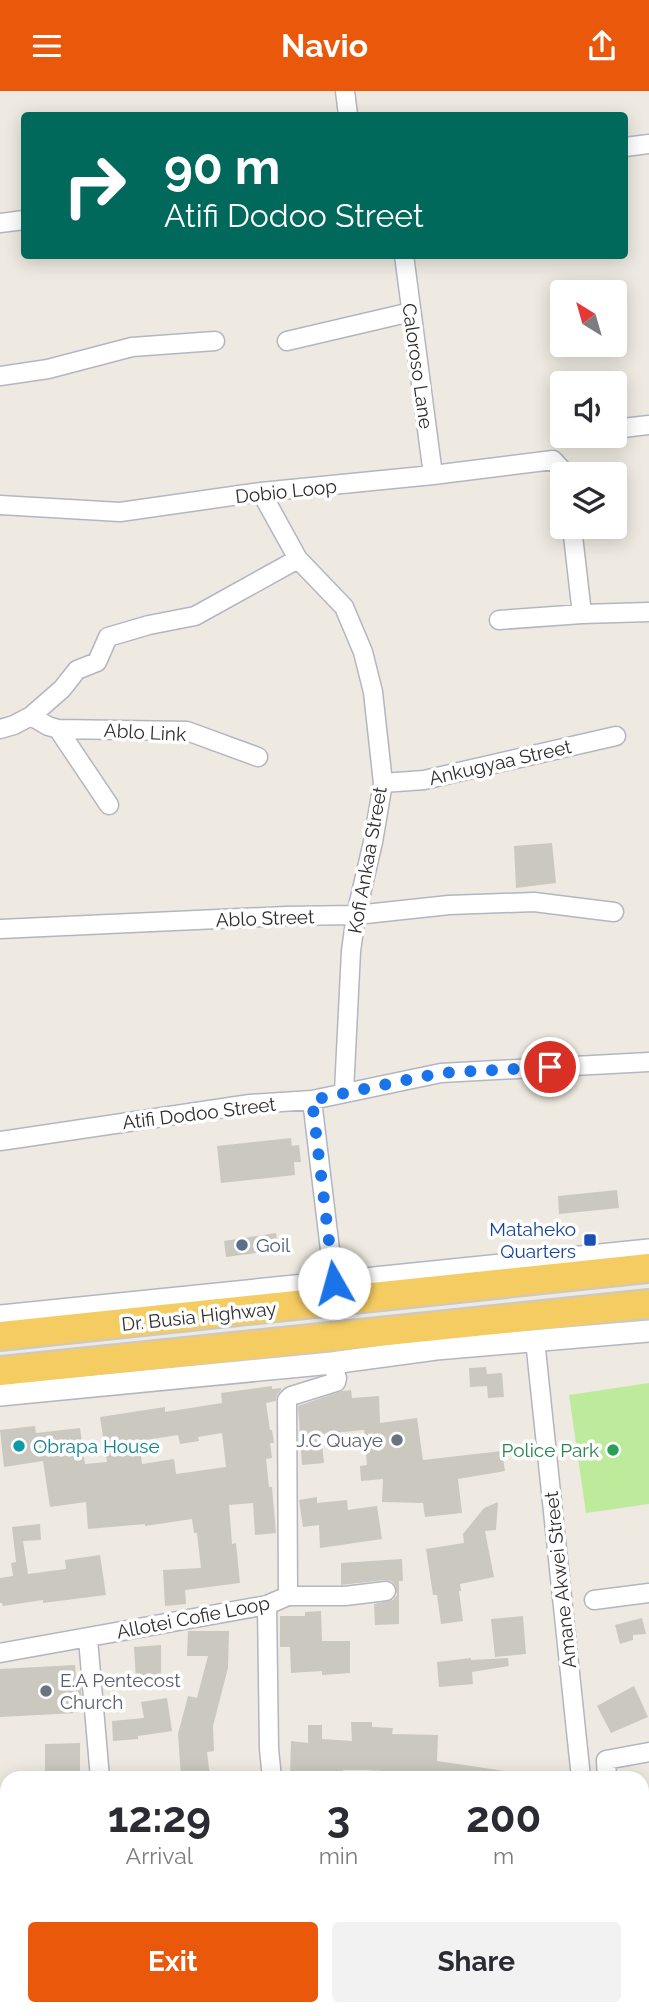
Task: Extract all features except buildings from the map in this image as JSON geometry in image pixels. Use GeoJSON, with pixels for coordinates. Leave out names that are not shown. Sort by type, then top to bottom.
{"type":"FeatureCollection","features":[{"type":"Feature","properties":{"kind":"highway","name":"Dr. Busia Highway"},"geometry":{"type":"LineString","coordinates":[[0,1336],[649,1268]]}},
{"type":"Feature","properties":{"kind":"highway","name":"Dr. Busia Highway"},"geometry":{"type":"LineString","coordinates":[[0,1371],[649,1304]]}},
{"type":"Feature","properties":{"kind":"street"},"geometry":{"type":"LineString","coordinates":[[345,91],[348,112]]}},
{"type":"Feature","properties":{"kind":"street"},"geometry":{"type":"LineString","coordinates":[[628,147],[649,144]]}},
{"type":"Feature","properties":{"kind":"street"},"geometry":{"type":"LineString","coordinates":[[0,223],[21,220]]}},
{"type":"Feature","properties":{"kind":"street","name":"Caloroso Lane"},"geometry":{"type":"LineString","coordinates":[[404,259],[433,475]]}},
{"type":"Feature","properties":{"kind":"street"},"geometry":{"type":"LineString","coordinates":[[288,341],[411,312]]}},
{"type":"Feature","properties":{"kind":"street"},"geometry":{"type":"LineString","coordinates":[[0,376],[48,369],[132,347],[215,341]]}},
{"type":"Feature","properties":{"kind":"street"},"geometry":{"type":"LineString","coordinates":[[627,428],[649,425]]}},
{"type":"Feature","properties":{"kind":"street","name":"Dobio Loop"},"geometry":{"type":"LineString","coordinates":[[0,505],[120,512],[261,492],[553,460],[555,462]]}},
{"type":"Feature","properties":{"kind":"street","name":"Kofi Ankaa Street"},"geometry":{"type":"LineString","coordinates":[[261,492],[298,559],[344,607],[363,652],[373,692],[383,783],[351,951],[344,1092]]}},
{"type":"Feature","properties":{"kind":"street"},"geometry":{"type":"LineString","coordinates":[[573,539],[582,614]]}},
{"type":"Feature","properties":{"kind":"street"},"geometry":{"type":"LineString","coordinates":[[0,729],[31,716],[62,689],[77,670],[99,660],[108,637],[195,616],[298,559]]}},
{"type":"Feature","properties":{"kind":"street"},"geometry":{"type":"LineString","coordinates":[[499,620],[649,612]]}},
{"type":"Feature","properties":{"kind":"street","name":"Ablo Link"},"geometry":{"type":"LineString","coordinates":[[31,716],[58,729],[187,731],[258,757]]}},
{"type":"Feature","properties":{"kind":"street"},"geometry":{"type":"LineString","coordinates":[[58,729],[109,805]]}},
{"type":"Feature","properties":{"kind":"street","name":"Ankugyaa Street"},"geometry":{"type":"LineString","coordinates":[[383,783],[424,780],[615,736]]}},
{"type":"Feature","properties":{"kind":"street","name":"Ablo Street"},"geometry":{"type":"LineString","coordinates":[[0,929],[356,915],[449,905],[534,902],[614,912]]}},
{"type":"Feature","properties":{"kind":"street","name":"Atifi Dodoo Street"},"geometry":{"type":"LineString","coordinates":[[0,1141],[250,1104],[312,1100],[440,1073],[649,1062]]}},
{"type":"Feature","properties":{"kind":"street"},"geometry":{"type":"LineString","coordinates":[[312,1100],[334,1283]]}},
{"type":"Feature","properties":{"kind":"street"},"geometry":{"type":"LineString","coordinates":[[0,1124],[0,1141]]}},
{"type":"Feature","properties":{"kind":"street","name":"Dr. Busia Highway"},"geometry":{"type":"LineString","coordinates":[[0,1316],[649,1250]]}},
{"type":"Feature","properties":{"kind":"street"},"geometry":{"type":"LineString","coordinates":[[0,1395],[332,1363],[436,1349],[649,1331]]}},
{"type":"Feature","properties":{"kind":"street","name":"Amane Akwei Street"},"geometry":{"type":"LineString","coordinates":[[535,1340],[580,1771]]}},
{"type":"Feature","properties":{"kind":"street"},"geometry":{"type":"LineString","coordinates":[[288,1596],[287,1400],[291,1396],[333,1385],[337,1378],[332,1363]]}},
{"type":"Feature","properties":{"kind":"street","name":"Allotei Cofie Loop"},"geometry":{"type":"LineString","coordinates":[[0,1653],[267,1605],[288,1596],[345,1596],[386,1591]]}},
{"type":"Feature","properties":{"kind":"street"},"geometry":{"type":"LineString","coordinates":[[594,1600],[649,1593]]}},
{"type":"Feature","properties":{"kind":"street"},"geometry":{"type":"LineString","coordinates":[[267,1605],[271,1771]]}},
{"type":"Feature","properties":{"kind":"street"},"geometry":{"type":"LineString","coordinates":[[88,1639],[99,1771]]}},
{"type":"Feature","properties":{"kind":"street"},"geometry":{"type":"LineString","coordinates":[[607,1771],[606,1760],[649,1752]]}},
{"type":"Feature","properties":{"kind":"green space","name":"Police Park"},"geometry":{"type":"Polygon","coordinates":[[[649,1383],[649,1504],[586,1513],[569,1395],[649,1383]]]}},
{"type":"Feature","properties":{"kind":"place","name":"Mataheko Quarters"},"geometry":{"type":"Point","coordinates":[590,1240]}},
{"type":"Feature","properties":{"kind":"place","name":"Goil"},"geometry":{"type":"Point","coordinates":[242,1245]}},
{"type":"Feature","properties":{"kind":"place","name":"J.C Quaye"},"geometry":{"type":"Point","coordinates":[397,1440]}},
{"type":"Feature","properties":{"kind":"place","name":"Obrapa House"},"geometry":{"type":"Point","coordinates":[19,1446]}},
{"type":"Feature","properties":{"kind":"place","name":"Police Park"},"geometry":{"type":"Point","coordinates":[613,1450]}},
{"type":"Feature","properties":{"kind":"place","name":"E.A Pentecost Church"},"geometry":{"type":"Point","coordinates":[46,1691]}},
{"type":"Feature","properties":{"kind":"route"},"geometry":{"type":"LineString","coordinates":[[334,1283],[312,1100],[440,1073],[550,1067]]}}]}
